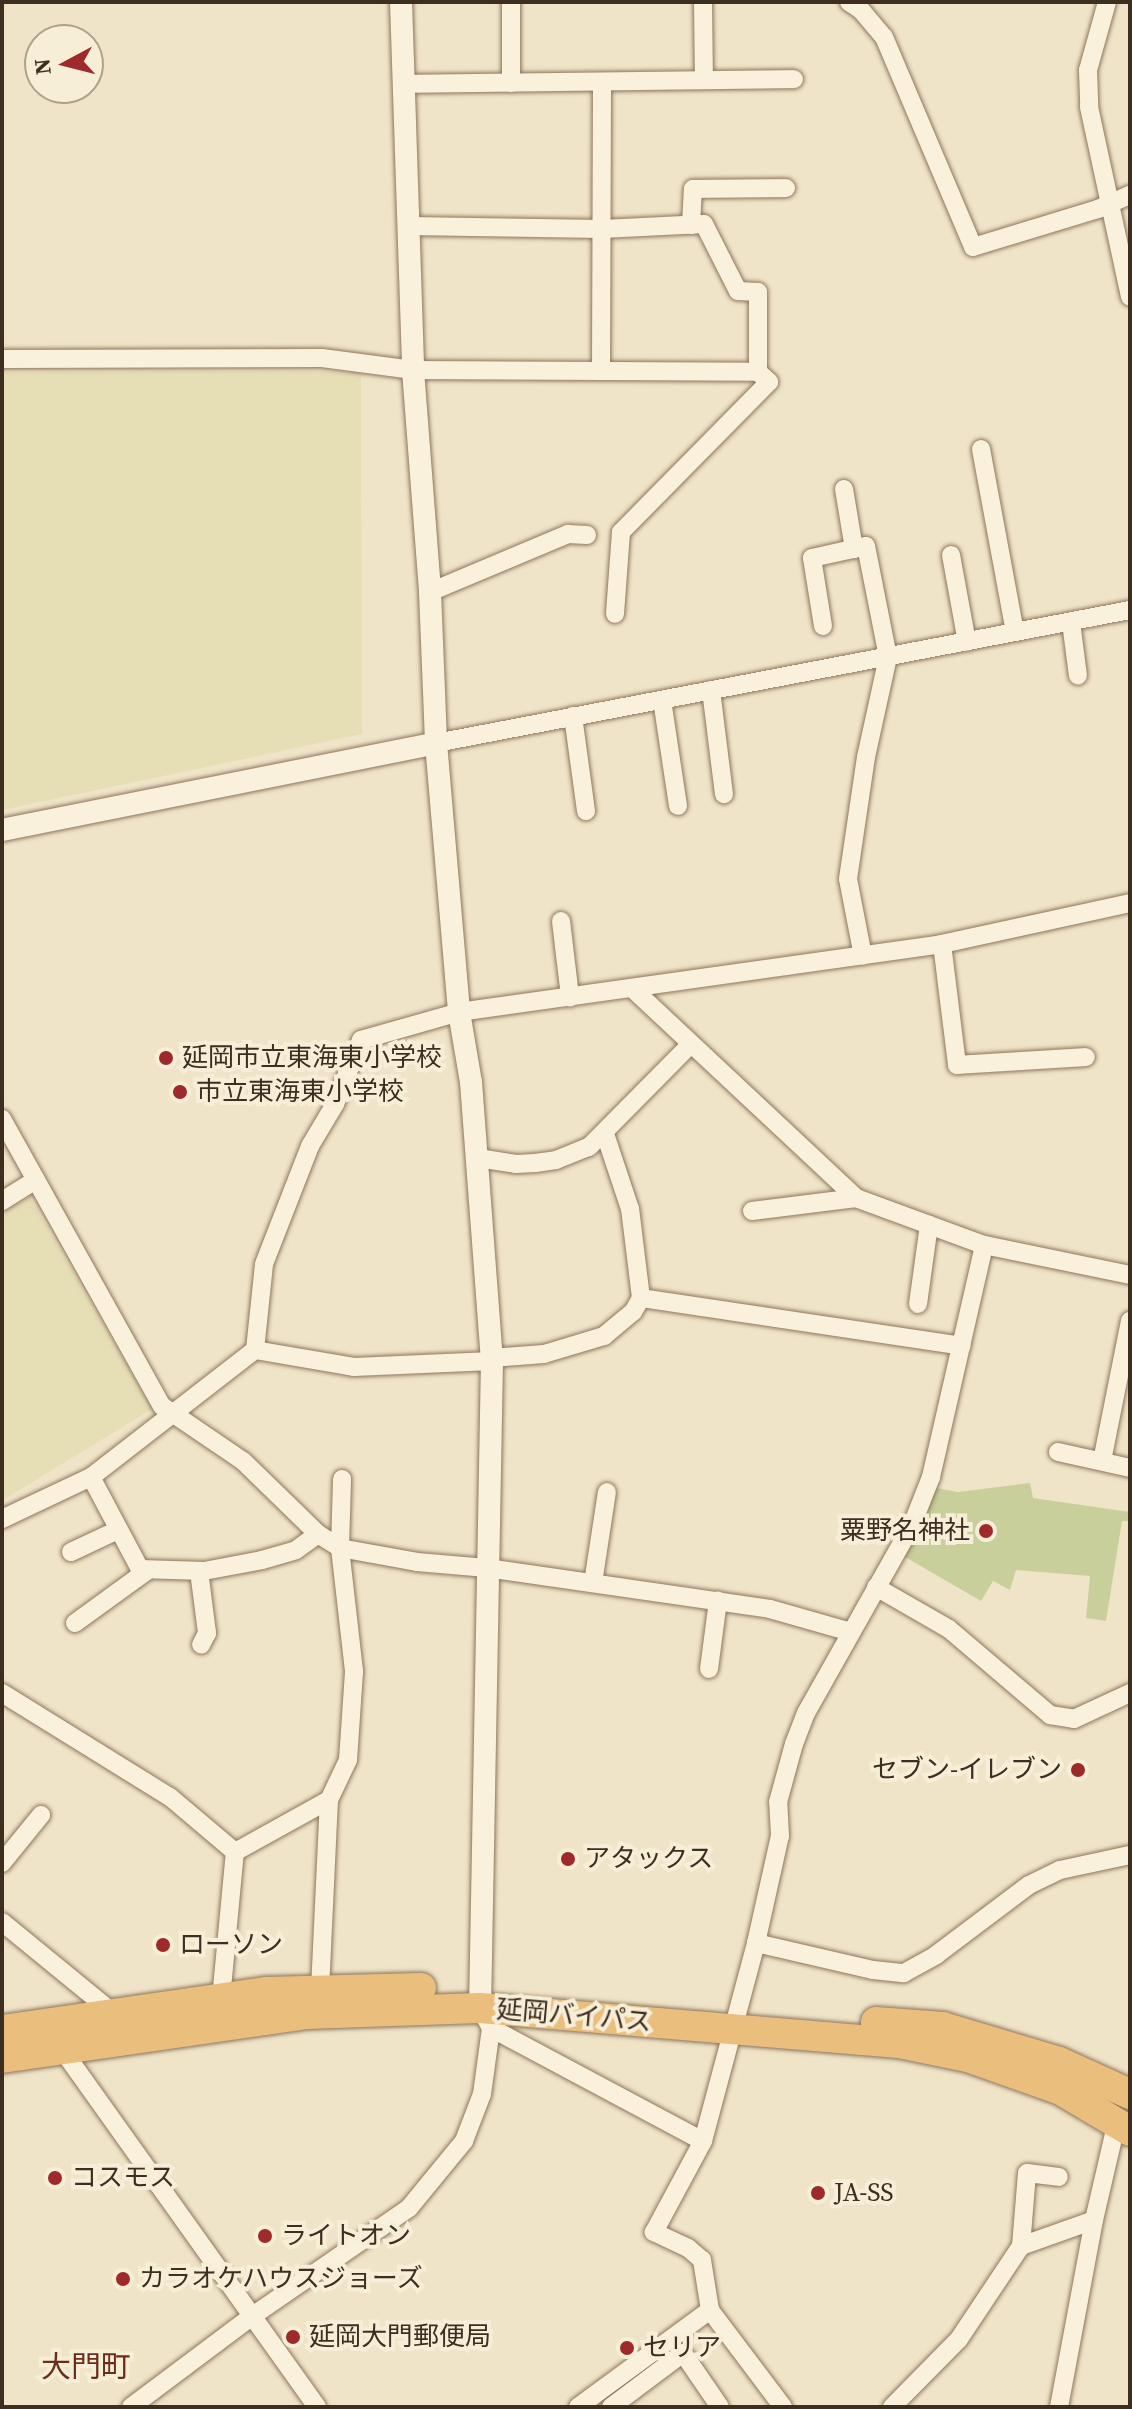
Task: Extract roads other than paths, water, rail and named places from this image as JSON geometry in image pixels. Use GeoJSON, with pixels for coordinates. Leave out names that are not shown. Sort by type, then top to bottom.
{"type":"FeatureCollection","features":[{"type":"Feature","properties":{"kind":"highway","name":"延岡バイパス"},"geometry":{"type":"LineString","coordinates":[[2,2030],[221,1999],[320,1990],[484,2008],[943,2027],[1059,2062],[1130,2094]]}},
{"type":"Feature","properties":{"kind":"highway","name":"延岡バイパス"},"geometry":{"type":"LineString","coordinates":[[2,2058],[306,2014],[484,2008]]}},
{"type":"Feature","properties":{"kind":"highway","name":"延岡バイパス"},"geometry":{"type":"LineString","coordinates":[[735,2020],[899,2043],[968,2057],[1061,2090],[1123,2126]]}},
{"type":"Feature","properties":{"kind":"street"},"geometry":{"type":"LineString","coordinates":[[131,2407],[251,2317],[409,2208],[464,2141],[482,2094],[492,1360],[478,1158],[471,1082],[459,1012],[436,743],[430,592],[413,370],[401,2]]}},
{"type":"Feature","properties":{"kind":"street"},"geometry":{"type":"LineString","coordinates":[[511,2],[511,83]]}},
{"type":"Feature","properties":{"kind":"street"},"geometry":{"type":"LineString","coordinates":[[703,2],[704,80]]}},
{"type":"Feature","properties":{"kind":"street"},"geometry":{"type":"LineString","coordinates":[[849,2],[861,10],[884,37],[973,247],[1130,195]]}},
{"type":"Feature","properties":{"kind":"street"},"geometry":{"type":"LineString","coordinates":[[1107,2],[1088,70],[1089,107],[1130,297]]}},
{"type":"Feature","properties":{"kind":"street"},"geometry":{"type":"LineString","coordinates":[[403,84],[794,79]]}},
{"type":"Feature","properties":{"kind":"street"},"geometry":{"type":"LineString","coordinates":[[601,371],[602,82]]}},
{"type":"Feature","properties":{"kind":"street"},"geometry":{"type":"LineString","coordinates":[[691,225],[693,189],[786,188]]}},
{"type":"Feature","properties":{"kind":"street"},"geometry":{"type":"LineString","coordinates":[[408,226],[602,229],[704,224],[738,291],[758,292],[758,372]]}},
{"type":"Feature","properties":{"kind":"street"},"geometry":{"type":"LineString","coordinates":[[2,359],[322,358],[413,370],[758,372],[769,382],[621,532],[615,614]]}},
{"type":"Feature","properties":{"kind":"street"},"geometry":{"type":"LineString","coordinates":[[981,449],[1015,632]]}},
{"type":"Feature","properties":{"kind":"street"},"geometry":{"type":"LineString","coordinates":[[844,489],[854,549]]}},
{"type":"Feature","properties":{"kind":"street"},"geometry":{"type":"LineString","coordinates":[[430,592],[568,534],[587,535]]}},
{"type":"Feature","properties":{"kind":"street"},"geometry":{"type":"LineString","coordinates":[[823,626],[812,558],[866,546],[888,657],[866,757],[848,879],[863,956]]}},
{"type":"Feature","properties":{"kind":"street"},"geometry":{"type":"LineString","coordinates":[[951,555],[967,642]]}},
{"type":"Feature","properties":{"kind":"street"},"geometry":{"type":"LineString","coordinates":[[2,830],[573,716],[1130,610]]}},
{"type":"Feature","properties":{"kind":"street"},"geometry":{"type":"LineString","coordinates":[[1071,622],[1078,676]]}},
{"type":"Feature","properties":{"kind":"street"},"geometry":{"type":"LineString","coordinates":[[711,690],[724,794]]}},
{"type":"Feature","properties":{"kind":"street"},"geometry":{"type":"LineString","coordinates":[[662,700],[678,806]]}},
{"type":"Feature","properties":{"kind":"street"},"geometry":{"type":"LineString","coordinates":[[573,716],[586,811]]}},
{"type":"Feature","properties":{"kind":"street"},"geometry":{"type":"LineString","coordinates":[[255,1350],[264,1264],[310,1146],[335,1104],[361,1040],[459,1012],[942,944],[1130,903]]}},
{"type":"Feature","properties":{"kind":"street"},"geometry":{"type":"LineString","coordinates":[[561,921],[570,997]]}},
{"type":"Feature","properties":{"kind":"street"},"geometry":{"type":"LineString","coordinates":[[942,944],[957,1065],[1087,1057]]}},
{"type":"Feature","properties":{"kind":"street"},"geometry":{"type":"LineString","coordinates":[[633,989],[856,1198],[984,1245],[1130,1275]]}},
{"type":"Feature","properties":{"kind":"street"},"geometry":{"type":"LineString","coordinates":[[478,1158],[516,1164],[556,1160],[589,1147],[691,1044]]}},
{"type":"Feature","properties":{"kind":"street"},"geometry":{"type":"LineString","coordinates":[[2,1119],[162,1406],[243,1461],[318,1534],[340,1548],[417,1562],[487,1568],[770,1609],[851,1632]]}},
{"type":"Feature","properties":{"kind":"street"},"geometry":{"type":"LineString","coordinates":[[2,1519],[91,1477],[255,1350],[354,1367],[492,1360],[544,1354],[604,1336],[633,1312],[641,1298],[630,1209],[605,1134]]}},
{"type":"Feature","properties":{"kind":"street"},"geometry":{"type":"LineString","coordinates":[[2,1201],[36,1180]]}},
{"type":"Feature","properties":{"kind":"street"},"geometry":{"type":"LineString","coordinates":[[752,1211],[856,1198]]}},
{"type":"Feature","properties":{"kind":"street"},"geometry":{"type":"LineString","coordinates":[[918,1304],[929,1225]]}},
{"type":"Feature","properties":{"kind":"street"},"geometry":{"type":"LineString","coordinates":[[783,2407],[710,2310],[702,2260],[688,2248],[654,2232],[703,2141],[756,1943],[780,1836],[778,1802],[784,1775],[806,1713],[912,1525],[931,1477],[984,1245]]}},
{"type":"Feature","properties":{"kind":"street"},"geometry":{"type":"LineString","coordinates":[[641,1298],[961,1346]]}},
{"type":"Feature","properties":{"kind":"street"},"geometry":{"type":"LineString","coordinates":[[1102,1461],[1130,1321]]}},
{"type":"Feature","properties":{"kind":"street"},"geometry":{"type":"LineString","coordinates":[[1058,1452],[1130,1468]]}},
{"type":"Feature","properties":{"kind":"street"},"geometry":{"type":"LineString","coordinates":[[91,1477],[140,1569],[199,1571],[296,1550],[318,1534]]}},
{"type":"Feature","properties":{"kind":"street"},"geometry":{"type":"LineString","coordinates":[[320,1990],[329,1800],[348,1760],[354,1671],[340,1548],[342,1479]]}},
{"type":"Feature","properties":{"kind":"street"},"geometry":{"type":"LineString","coordinates":[[593,1583],[607,1492]]}},
{"type":"Feature","properties":{"kind":"street"},"geometry":{"type":"LineString","coordinates":[[71,1552],[118,1530]]}},
{"type":"Feature","properties":{"kind":"street"},"geometry":{"type":"LineString","coordinates":[[75,1623],[148,1570]]}},
{"type":"Feature","properties":{"kind":"street"},"geometry":{"type":"LineString","coordinates":[[199,1571],[207,1633],[201,1645]]}},
{"type":"Feature","properties":{"kind":"street"},"geometry":{"type":"LineString","coordinates":[[876,1587],[949,1629],[1050,1715],[1074,1719],[1130,1693]]}},
{"type":"Feature","properties":{"kind":"street"},"geometry":{"type":"LineString","coordinates":[[709,1669],[718,1601]]}},
{"type":"Feature","properties":{"kind":"street"},"geometry":{"type":"LineString","coordinates":[[2,1693],[170,1797],[235,1852]]}},
{"type":"Feature","properties":{"kind":"street"},"geometry":{"type":"LineString","coordinates":[[235,1852],[329,1800]]}},
{"type":"Feature","properties":{"kind":"street"},"geometry":{"type":"LineString","coordinates":[[2,1863],[41,1815]]}},
{"type":"Feature","properties":{"kind":"street"},"geometry":{"type":"LineString","coordinates":[[221,1999],[235,1852]]}},
{"type":"Feature","properties":{"kind":"street"},"geometry":{"type":"LineString","coordinates":[[756,1943],[873,1970],[904,1973],[936,1955],[1029,1885],[1060,1870],[1130,1855]]}},
{"type":"Feature","properties":{"kind":"street"},"geometry":{"type":"LineString","coordinates":[[2,1922],[113,2013]]}},
{"type":"Feature","properties":{"kind":"street"},"geometry":{"type":"LineString","coordinates":[[484,2008],[703,2141]]}},
{"type":"Feature","properties":{"kind":"street"},"geometry":{"type":"LineString","coordinates":[[61,2048],[317,2407]]}},
{"type":"Feature","properties":{"kind":"street"},"geometry":{"type":"LineString","coordinates":[[1059,2407],[1094,2220],[1123,2126]]}},
{"type":"Feature","properties":{"kind":"street"},"geometry":{"type":"LineString","coordinates":[[892,2407],[959,2339],[1021,2246],[1027,2173],[1059,2177]]}},
{"type":"Feature","properties":{"kind":"street"},"geometry":{"type":"LineString","coordinates":[[1021,2246],[1094,2220]]}},
{"type":"Feature","properties":{"kind":"street"},"geometry":{"type":"LineString","coordinates":[[578,2407],[710,2310]]}},
{"type":"Feature","properties":{"kind":"street"},"geometry":{"type":"LineString","coordinates":[[611,2407],[683,2353],[720,2407]]}},
{"type":"Feature","properties":{"kind":"place","name":"延岡市立東海東小学校"},"geometry":{"type":"Point","coordinates":[166,1058]}},
{"type":"Feature","properties":{"kind":"place","name":"市立東海東小学校"},"geometry":{"type":"Point","coordinates":[180,1092]}},
{"type":"Feature","properties":{"kind":"place","name":"粟野名神社"},"geometry":{"type":"Point","coordinates":[986,1531]}},
{"type":"Feature","properties":{"kind":"place","name":"セブン-イレブン"},"geometry":{"type":"Point","coordinates":[1078,1770]}},
{"type":"Feature","properties":{"kind":"place","name":"アタックス"},"geometry":{"type":"Point","coordinates":[568,1859]}},
{"type":"Feature","properties":{"kind":"place","name":"ローソン"},"geometry":{"type":"Point","coordinates":[163,1945]}},
{"type":"Feature","properties":{"kind":"place","name":"コスモス"},"geometry":{"type":"Point","coordinates":[55,2178]}},
{"type":"Feature","properties":{"kind":"place","name":"JA-SS"},"geometry":{"type":"Point","coordinates":[818,2193]}},
{"type":"Feature","properties":{"kind":"place","name":"ライトオン"},"geometry":{"type":"Point","coordinates":[265,2236]}},
{"type":"Feature","properties":{"kind":"place","name":"カラオケハウスジョーズ"},"geometry":{"type":"Point","coordinates":[123,2279]}},
{"type":"Feature","properties":{"kind":"place","name":"延岡大門郵便局"},"geometry":{"type":"Point","coordinates":[293,2337]}},
{"type":"Feature","properties":{"kind":"place","name":"セリア"},"geometry":{"type":"Point","coordinates":[627,2348]}},
{"type":"Feature","properties":{"kind":"district","name":"大門町"},"geometry":{"type":"Point","coordinates":[86,2367]}}]}
